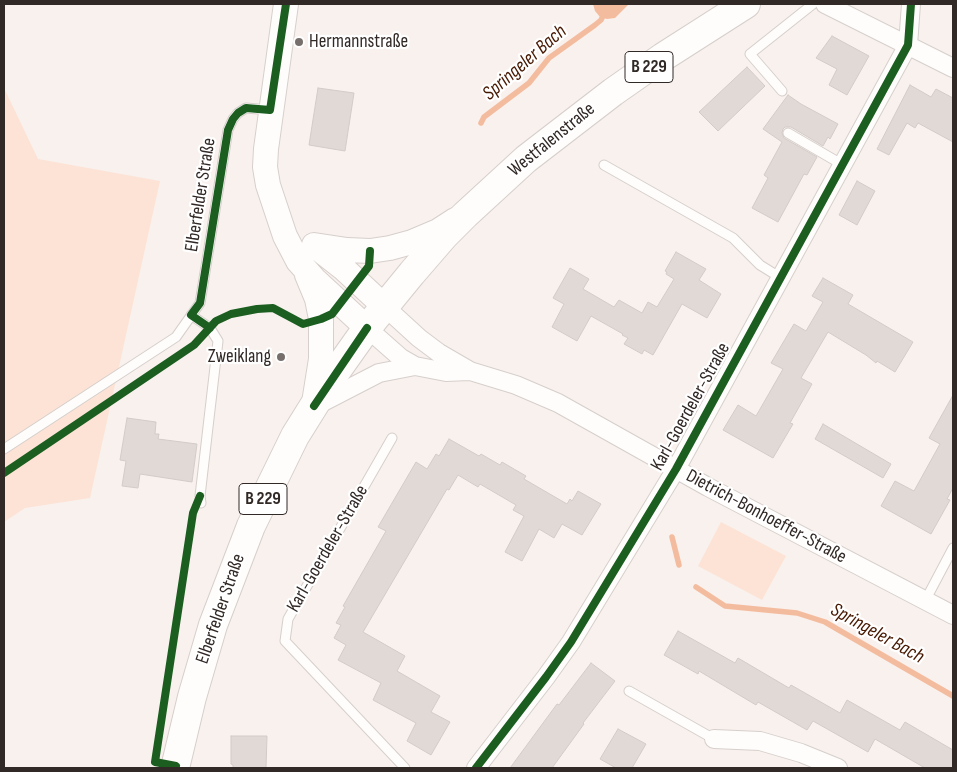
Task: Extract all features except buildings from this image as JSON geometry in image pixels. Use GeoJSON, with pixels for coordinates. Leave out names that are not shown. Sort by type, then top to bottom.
{"type":"FeatureCollection","features":[{"type":"Feature","properties":{"kind":"main road","name":"Westfalenstraße"},"geometry":{"type":"LineString","coordinates":[[384,306],[428,254],[466,214],[526,159],[570,124],[663,57],[746,4]]}},
{"type":"Feature","properties":{"kind":"main road","name":"Elberfelder Straße"},"geometry":{"type":"LineString","coordinates":[[175,768],[200,667],[222,597],[251,526],[268,489],[314,406],[384,306]]}},
{"type":"Feature","properties":{"kind":"street"},"geometry":{"type":"LineString","coordinates":[[286,4],[270,110],[265,167],[268,185],[291,250],[306,270],[367,328]]}},
{"type":"Feature","properties":{"kind":"street"},"geometry":{"type":"LineString","coordinates":[[825,4],[953,68]]}},
{"type":"Feature","properties":{"kind":"street"},"geometry":{"type":"LineString","coordinates":[[908,45],[911,4]]}},
{"type":"Feature","properties":{"kind":"street","name":"Karl-Goerdeler-Straße"},"geometry":{"type":"LineString","coordinates":[[476,768],[546,677],[570,642],[676,469],[908,45]]}},
{"type":"Feature","properties":{"kind":"street"},"geometry":{"type":"LineString","coordinates":[[278,214],[343,268],[384,306]]}},
{"type":"Feature","properties":{"kind":"street"},"geometry":{"type":"LineString","coordinates":[[314,245],[362,251],[390,248],[412,242],[438,231],[466,214]]}},
{"type":"Feature","properties":{"kind":"street"},"geometry":{"type":"LineString","coordinates":[[306,270],[317,299],[321,319],[321,359],[314,406]]}},
{"type":"Feature","properties":{"kind":"street","name":"Dietrich-Bonhoeffer-Straße"},"geometry":{"type":"LineString","coordinates":[[384,306],[432,348],[470,371],[516,385],[543,396],[676,469],[953,615]]}},
{"type":"Feature","properties":{"kind":"street","name":"Dietrich-Bonhoeffer-Straße"},"geometry":{"type":"LineString","coordinates":[[367,328],[401,358],[415,366],[446,372],[470,371]]}},
{"type":"Feature","properties":{"kind":"street"},"geometry":{"type":"LineString","coordinates":[[314,406],[379,373],[415,366]]}},
{"type":"Feature","properties":{"kind":"street"},"geometry":{"type":"LineString","coordinates":[[714,739],[760,741],[801,752],[838,768]]}},
{"type":"Feature","properties":{"kind":"lane"},"geometry":{"type":"LineString","coordinates":[[782,90],[750,54],[813,4]]}},
{"type":"Feature","properties":{"kind":"lane","name":"Elberfelder Straße"},"geometry":{"type":"LineString","coordinates":[[4,449],[176,337],[200,303],[228,130],[232,119],[246,108],[270,110]]}},
{"type":"Feature","properties":{"kind":"lane"},"geometry":{"type":"LineString","coordinates":[[788,133],[843,165]]}},
{"type":"Feature","properties":{"kind":"lane"},"geometry":{"type":"LineString","coordinates":[[604,165],[733,238],[760,265],[781,278]]}},
{"type":"Feature","properties":{"kind":"lane"},"geometry":{"type":"LineString","coordinates":[[191,315],[210,328],[218,341],[200,496],[201,503]]}},
{"type":"Feature","properties":{"kind":"lane","name":"Karl-Goerdeler-Straße"},"geometry":{"type":"LineString","coordinates":[[392,438],[288,619],[285,641],[405,768]]}},
{"type":"Feature","properties":{"kind":"lane"},"geometry":{"type":"LineString","coordinates":[[926,600],[953,548]]}},
{"type":"Feature","properties":{"kind":"lane"},"geometry":{"type":"LineString","coordinates":[[629,691],[714,739]]}},
{"type":"Feature","properties":{"kind":"shaded area"},"geometry":{"type":"Polygon","coordinates":[[[593,4],[629,4],[615,18],[607,19],[600,17],[595,11],[593,4]]]}},
{"type":"Feature","properties":{"kind":"shaded area"},"geometry":{"type":"Polygon","coordinates":[[[4,88],[38,159],[160,181],[90,498],[25,508],[4,522],[4,88]]]}},
{"type":"Feature","properties":{"kind":"shaded area"},"geometry":{"type":"Polygon","coordinates":[[[721,522],[786,556],[762,600],[698,566],[721,522]]]}},
{"type":"Feature","properties":{"kind":"waterway","name":"Springeler Bach"},"geometry":{"type":"LineString","coordinates":[[481,123],[484,117],[529,83],[549,58],[601,20],[609,4]]}},
{"type":"Feature","properties":{"kind":"waterway","name":"Springeler Bach"},"geometry":{"type":"LineString","coordinates":[[672,537],[679,565]]}},
{"type":"Feature","properties":{"kind":"waterway","name":"Springeler Bach"},"geometry":{"type":"LineString","coordinates":[[696,587],[725,606],[797,613],[825,622],[953,696]]}},
{"type":"Feature","properties":{"kind":"cycle path"},"geometry":{"type":"LineString","coordinates":[[210,328],[191,315],[200,303],[228,130],[233,119],[246,108],[270,110],[286,4]]}},
{"type":"Feature","properties":{"kind":"cycle path"},"geometry":{"type":"LineString","coordinates":[[476,768],[571,642],[676,469],[908,45],[911,4]]}},
{"type":"Feature","properties":{"kind":"cycle path"},"geometry":{"type":"LineString","coordinates":[[4,473],[194,345],[216,321],[231,314],[273,308],[303,324],[332,314],[369,266],[370,251]]}},
{"type":"Feature","properties":{"kind":"cycle path"},"geometry":{"type":"LineString","coordinates":[[314,406],[367,328]]}},
{"type":"Feature","properties":{"kind":"cycle path"},"geometry":{"type":"LineString","coordinates":[[175,768],[176,766],[155,762],[193,513],[200,496]]}},
{"type":"Feature","properties":{"kind":"place","name":"Hermannstraße"},"geometry":{"type":"Point","coordinates":[299,42]}},
{"type":"Feature","properties":{"kind":"place","name":"Zweiklang"},"geometry":{"type":"Point","coordinates":[281,357]}}]}
